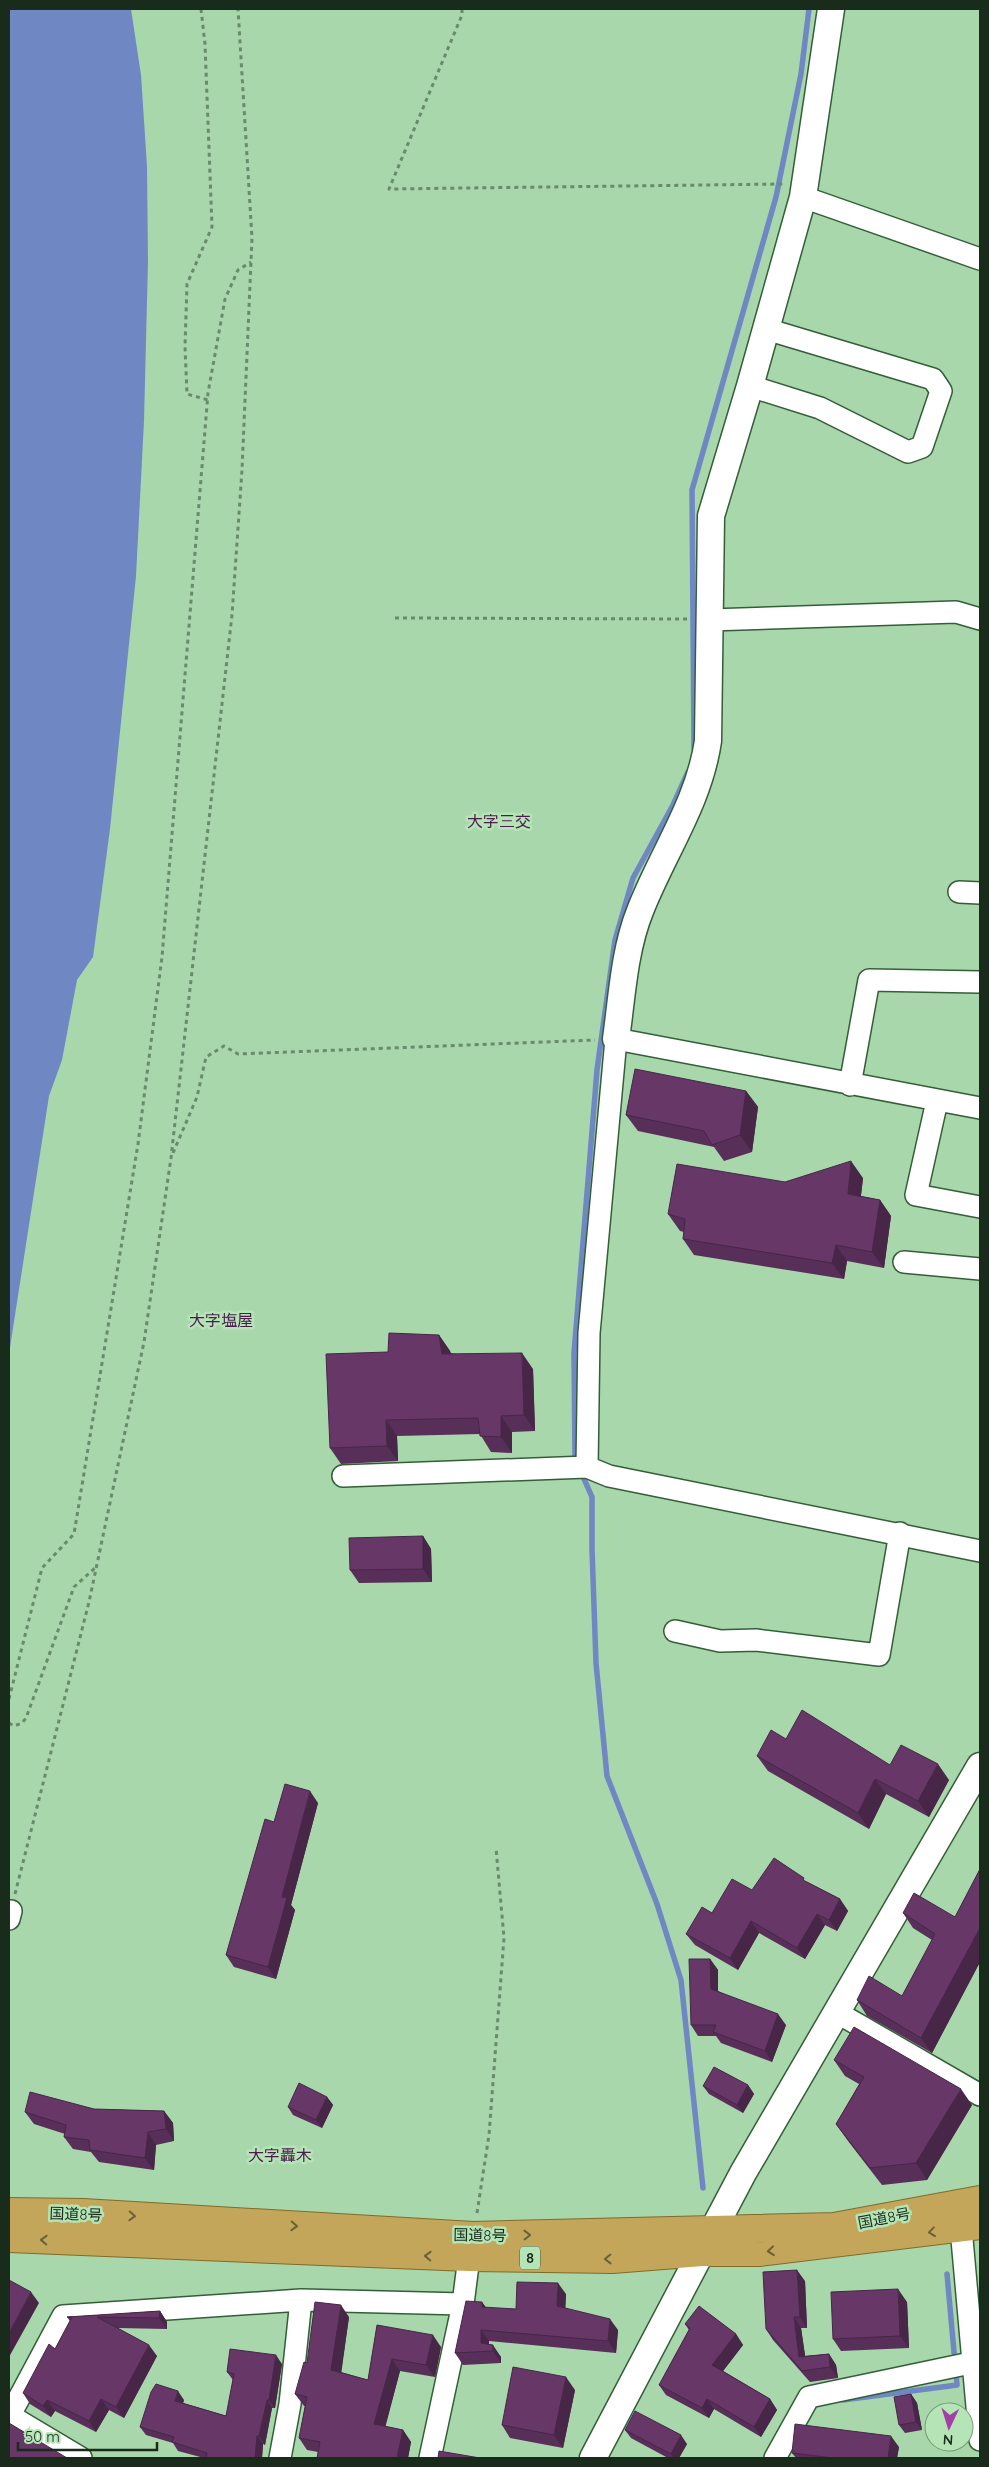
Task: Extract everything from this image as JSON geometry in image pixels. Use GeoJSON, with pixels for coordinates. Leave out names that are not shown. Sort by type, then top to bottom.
{"type":"FeatureCollection","features":[{"type":"Feature","properties":{"kind":"highway","name":"国道8号"},"geometry":{"type":"LineString","coordinates":[[9,2212],[84,2213],[612,2259],[708,2242],[834,2227],[980,2200]]}},
{"type":"Feature","properties":{"kind":"highway","name":"国道8号"},"geometry":{"type":"LineString","coordinates":[[708,2242],[759,2252],[971,2227]]}},
{"type":"Feature","properties":{"kind":"highway","name":"国道8号"},"geometry":{"type":"LineString","coordinates":[[9,2238],[79,2241],[471,2247]]}},
{"type":"Feature","properties":{"kind":"street"},"geometry":{"type":"LineString","coordinates":[[587,1467],[589,1333],[616,1039],[630,943],[639,912],[672,838],[693,799],[704,767],[708,741],[711,516],[766,330],[803,190],[812,145],[831,9]]}},
{"type":"Feature","properties":{"kind":"street"},"geometry":{"type":"LineString","coordinates":[[803,190],[980,259]]}},
{"type":"Feature","properties":{"kind":"street"},"geometry":{"type":"LineString","coordinates":[[750,386],[820,408],[908,452],[922,447],[941,391],[933,379],[766,330]]}},
{"type":"Feature","properties":{"kind":"street"},"geometry":{"type":"LineString","coordinates":[[710,620],[956,612],[980,619]]}},
{"type":"Feature","properties":{"kind":"street"},"geometry":{"type":"LineString","coordinates":[[959,892],[980,893]]}},
{"type":"Feature","properties":{"kind":"street"},"geometry":{"type":"LineString","coordinates":[[850,1085],[869,980],[980,982]]}},
{"type":"Feature","properties":{"kind":"street"},"geometry":{"type":"LineString","coordinates":[[616,1039],[850,1085],[980,1108]]}},
{"type":"Feature","properties":{"kind":"street"},"geometry":{"type":"LineString","coordinates":[[937,1101],[916,1195],[980,1207]]}},
{"type":"Feature","properties":{"kind":"street"},"geometry":{"type":"LineString","coordinates":[[904,1262],[980,1269]]}},
{"type":"Feature","properties":{"kind":"street"},"geometry":{"type":"LineString","coordinates":[[343,1476],[587,1467],[609,1476],[980,1551]]}},
{"type":"Feature","properties":{"kind":"street"},"geometry":{"type":"LineString","coordinates":[[674,1631],[720,1641],[756,1640],[879,1655],[900,1534]]}},
{"type":"Feature","properties":{"kind":"street"},"geometry":{"type":"LineString","coordinates":[[593,2458],[743,2173],[838,2013],[980,1766]]}},
{"type":"Feature","properties":{"kind":"street"},"geometry":{"type":"LineString","coordinates":[[838,2013],[980,2095]]}},
{"type":"Feature","properties":{"kind":"street"},"geometry":{"type":"LineString","coordinates":[[971,2227],[980,2440]]}},
{"type":"Feature","properties":{"kind":"street"},"geometry":{"type":"LineString","coordinates":[[430,2458],[463,2304],[471,2247]]}},
{"type":"Feature","properties":{"kind":"street"},"geometry":{"type":"LineString","coordinates":[[81,2458],[9,2415],[63,2316],[301,2300],[463,2304]]}},
{"type":"Feature","properties":{"kind":"street"},"geometry":{"type":"LineString","coordinates":[[280,2458],[290,2404],[301,2300]]}},
{"type":"Feature","properties":{"kind":"street"},"geometry":{"type":"LineString","coordinates":[[774,2458],[809,2397],[977,2361]]}},
{"type":"Feature","properties":{"kind":"path"},"geometry":{"type":"LineString","coordinates":[[202,9],[212,227],[187,284],[185,347],[187,394],[208,400]]}},
{"type":"Feature","properties":{"kind":"path"},"geometry":{"type":"LineString","coordinates":[[9,1916],[96,1566],[144,1342],[171,1158],[232,615],[242,470],[252,238],[238,9]]}},
{"type":"Feature","properties":{"kind":"path"},"geometry":{"type":"LineString","coordinates":[[462,9],[462,15],[389,189],[803,190]]}},
{"type":"Feature","properties":{"kind":"path"},"geometry":{"type":"LineString","coordinates":[[9,1699],[42,1568],[74,1534],[138,1144],[162,957],[208,400],[225,299],[238,270],[251,262]]}},
{"type":"Feature","properties":{"kind":"path"},"geometry":{"type":"LineString","coordinates":[[395,618],[710,620]]}},
{"type":"Feature","properties":{"kind":"path"},"geometry":{"type":"LineString","coordinates":[[171,1158],[197,1097],[206,1057],[224,1046],[238,1054],[616,1039]]}},
{"type":"Feature","properties":{"kind":"path"},"geometry":{"type":"LineString","coordinates":[[9,1723],[14,1726],[22,1723],[26,1718],[74,1587],[96,1566]]}},
{"type":"Feature","properties":{"kind":"path"},"geometry":{"type":"LineString","coordinates":[[471,2247],[489,2135],[504,1938],[496,1848]]}},
{"type":"Feature","properties":{"kind":"water"},"geometry":{"type":"Polygon","coordinates":[[[9,9],[131,9],[141,75],[147,166],[148,261],[144,421],[136,576],[110,829],[93,957],[77,980],[62,1060],[49,1096],[9,1354],[9,9]]]}},
{"type":"Feature","properties":{"kind":"building"},"geometry":{"type":"Polygon","coordinates":[[[635,1069],[746,1091],[740,1135],[712,1145],[704,1131],[626,1115],[635,1069]]]}},
{"type":"Feature","properties":{"kind":"building"},"geometry":{"type":"Polygon","coordinates":[[[851,1161],[848,1194],[880,1200],[872,1252],[836,1245],[832,1263],[683,1239],[685,1219],[668,1214],[677,1164],[785,1182],[851,1161]]]}},
{"type":"Feature","properties":{"kind":"building"},"geometry":{"type":"Polygon","coordinates":[[[389,1333],[439,1335],[442,1354],[522,1353],[524,1415],[501,1416],[501,1437],[480,1436],[478,1418],[386,1420],[387,1446],[330,1448],[326,1354],[388,1352],[389,1333]]]}},
{"type":"Feature","properties":{"kind":"building"},"geometry":{"type":"Polygon","coordinates":[[[423,1536],[423,1569],[350,1570],[349,1538],[423,1536]]]}},
{"type":"Feature","properties":{"kind":"building"},"geometry":{"type":"Polygon","coordinates":[[[802,1710],[890,1765],[901,1745],[938,1764],[918,1801],[875,1779],[858,1813],[757,1756],[771,1730],[786,1739],[802,1710]]]}},
{"type":"Feature","properties":{"kind":"building"},"geometry":{"type":"Polygon","coordinates":[[[285,1784],[310,1791],[282,1897],[287,1898],[268,1967],[226,1955],[265,1819],[274,1822],[285,1784]]]}},
{"type":"Feature","properties":{"kind":"building"},"geometry":{"type":"Polygon","coordinates":[[[774,1858],[804,1878],[803,1880],[840,1899],[829,1920],[817,1914],[797,1948],[751,1921],[730,1958],[686,1934],[702,1907],[712,1913],[732,1879],[752,1890],[774,1858]]]}},
{"type":"Feature","properties":{"kind":"building"},"geometry":{"type":"Polygon","coordinates":[[[980,1869],[980,1928],[921,2038],[857,2000],[869,1976],[902,1996],[935,1934],[903,1913],[914,1893],[955,1917],[980,1869]]]}},
{"type":"Feature","properties":{"kind":"building"},"geometry":{"type":"Polygon","coordinates":[[[689,1959],[710,1959],[711,1989],[778,2014],[765,2051],[713,2032],[716,2025],[691,2025],[689,1959]]]}},
{"type":"Feature","properties":{"kind":"building"},"geometry":{"type":"Polygon","coordinates":[[[854,2027],[961,2089],[916,2163],[870,2168],[836,2124],[864,2077],[834,2060],[854,2027]]]}},
{"type":"Feature","properties":{"kind":"building"},"geometry":{"type":"Polygon","coordinates":[[[714,2067],[748,2085],[737,2105],[703,2086],[714,2067]]]}},
{"type":"Feature","properties":{"kind":"building"},"geometry":{"type":"Polygon","coordinates":[[[299,2083],[327,2097],[316,2120],[288,2107],[299,2083]]]}},
{"type":"Feature","properties":{"kind":"building"},"geometry":{"type":"Polygon","coordinates":[[[30,2092],[94,2109],[164,2111],[166,2129],[148,2132],[145,2158],[90,2150],[89,2140],[64,2137],[66,2125],[25,2112],[30,2092]]]}},
{"type":"Feature","properties":{"kind":"building"},"geometry":{"type":"Polygon","coordinates":[[[797,2270],[800,2317],[794,2317],[799,2357],[829,2354],[830,2367],[802,2371],[766,2329],[763,2272],[797,2270]]]}},
{"type":"Feature","properties":{"kind":"building"},"geometry":{"type":"Polygon","coordinates":[[[9,2280],[31,2292],[9,2333],[9,2280]]]}},
{"type":"Feature","properties":{"kind":"building"},"geometry":{"type":"Polygon","coordinates":[[[517,2282],[558,2283],[557,2306],[610,2319],[608,2341],[481,2330],[481,2343],[493,2345],[493,2351],[455,2353],[466,2301],[482,2302],[482,2307],[516,2309],[517,2282]]]}},
{"type":"Feature","properties":{"kind":"building"},"geometry":{"type":"Polygon","coordinates":[[[898,2289],[900,2336],[833,2339],[831,2292],[898,2289]]]}},
{"type":"Feature","properties":{"kind":"building"},"geometry":{"type":"Polygon","coordinates":[[[315,2302],[341,2305],[331,2370],[368,2380],[377,2325],[433,2335],[426,2365],[392,2359],[374,2424],[403,2430],[397,2458],[317,2458],[320,2442],[299,2438],[307,2397],[295,2394],[304,2362],[307,2363],[315,2302]]]}},
{"type":"Feature","properties":{"kind":"building"},"geometry":{"type":"Polygon","coordinates":[[[699,2306],[736,2334],[712,2365],[770,2399],[754,2427],[707,2399],[702,2408],[659,2385],[690,2328],[685,2324],[699,2306]]]}},
{"type":"Feature","properties":{"kind":"building"},"geometry":{"type":"Polygon","coordinates":[[[160,2311],[159,2318],[97,2317],[149,2345],[116,2407],[101,2399],[89,2421],[47,2400],[43,2406],[23,2393],[49,2344],[55,2349],[72,2317],[67,2317],[160,2311]]]}},
{"type":"Feature","properties":{"kind":"building"},"geometry":{"type":"Polygon","coordinates":[[[230,2349],[276,2355],[269,2400],[267,2400],[259,2436],[257,2436],[255,2458],[206,2458],[207,2453],[172,2442],[174,2437],[140,2427],[151,2392],[156,2384],[178,2391],[175,2401],[226,2416],[234,2374],[227,2372],[230,2349]]]}},
{"type":"Feature","properties":{"kind":"building"},"geometry":{"type":"Polygon","coordinates":[[[513,2367],[566,2377],[554,2435],[502,2425],[513,2367]]]}},
{"type":"Feature","properties":{"kind":"building"},"geometry":{"type":"Polygon","coordinates":[[[911,2394],[916,2422],[899,2425],[894,2397],[911,2394]]]}},
{"type":"Feature","properties":{"kind":"building"},"geometry":{"type":"Polygon","coordinates":[[[635,2411],[681,2435],[671,2454],[625,2430],[635,2411]]]}},
{"type":"Feature","properties":{"kind":"building"},"geometry":{"type":"Polygon","coordinates":[[[9,2423],[67,2458],[9,2458],[9,2423]]]}},
{"type":"Feature","properties":{"kind":"building"},"geometry":{"type":"Polygon","coordinates":[[[795,2424],[891,2436],[888,2458],[833,2458],[792,2453],[795,2424]]]}},
{"type":"Feature","properties":{"kind":"building"},"geometry":{"type":"Polygon","coordinates":[[[439,2451],[480,2458],[438,2458],[439,2451]]]}},
{"type":"Feature","properties":{"kind":"waterway"},"geometry":{"type":"LineString","coordinates":[[694,749],[692,490],[776,197],[801,74],[809,9]]}},
{"type":"Feature","properties":{"kind":"waterway"},"geometry":{"type":"LineString","coordinates":[[577,1464],[575,1459],[574,1353],[597,1070],[615,940],[633,878],[673,805],[688,772]]}},
{"type":"Feature","properties":{"kind":"waterway"},"geometry":{"type":"LineString","coordinates":[[581,1472],[592,1497],[596,1663],[607,1776],[657,1904],[681,1980],[703,2188]]}},
{"type":"Feature","properties":{"kind":"waterway"},"geometry":{"type":"LineString","coordinates":[[843,2400],[957,2385],[947,2274]]}},
{"type":"Feature","properties":{"kind":"district","name":"大字三交"},"geometry":{"type":"Point","coordinates":[499,821]}},
{"type":"Feature","properties":{"kind":"district","name":"大字塩屋"},"geometry":{"type":"Point","coordinates":[221,1320]}},
{"type":"Feature","properties":{"kind":"district","name":"大字轟木"},"geometry":{"type":"Point","coordinates":[280,2155]}}]}
